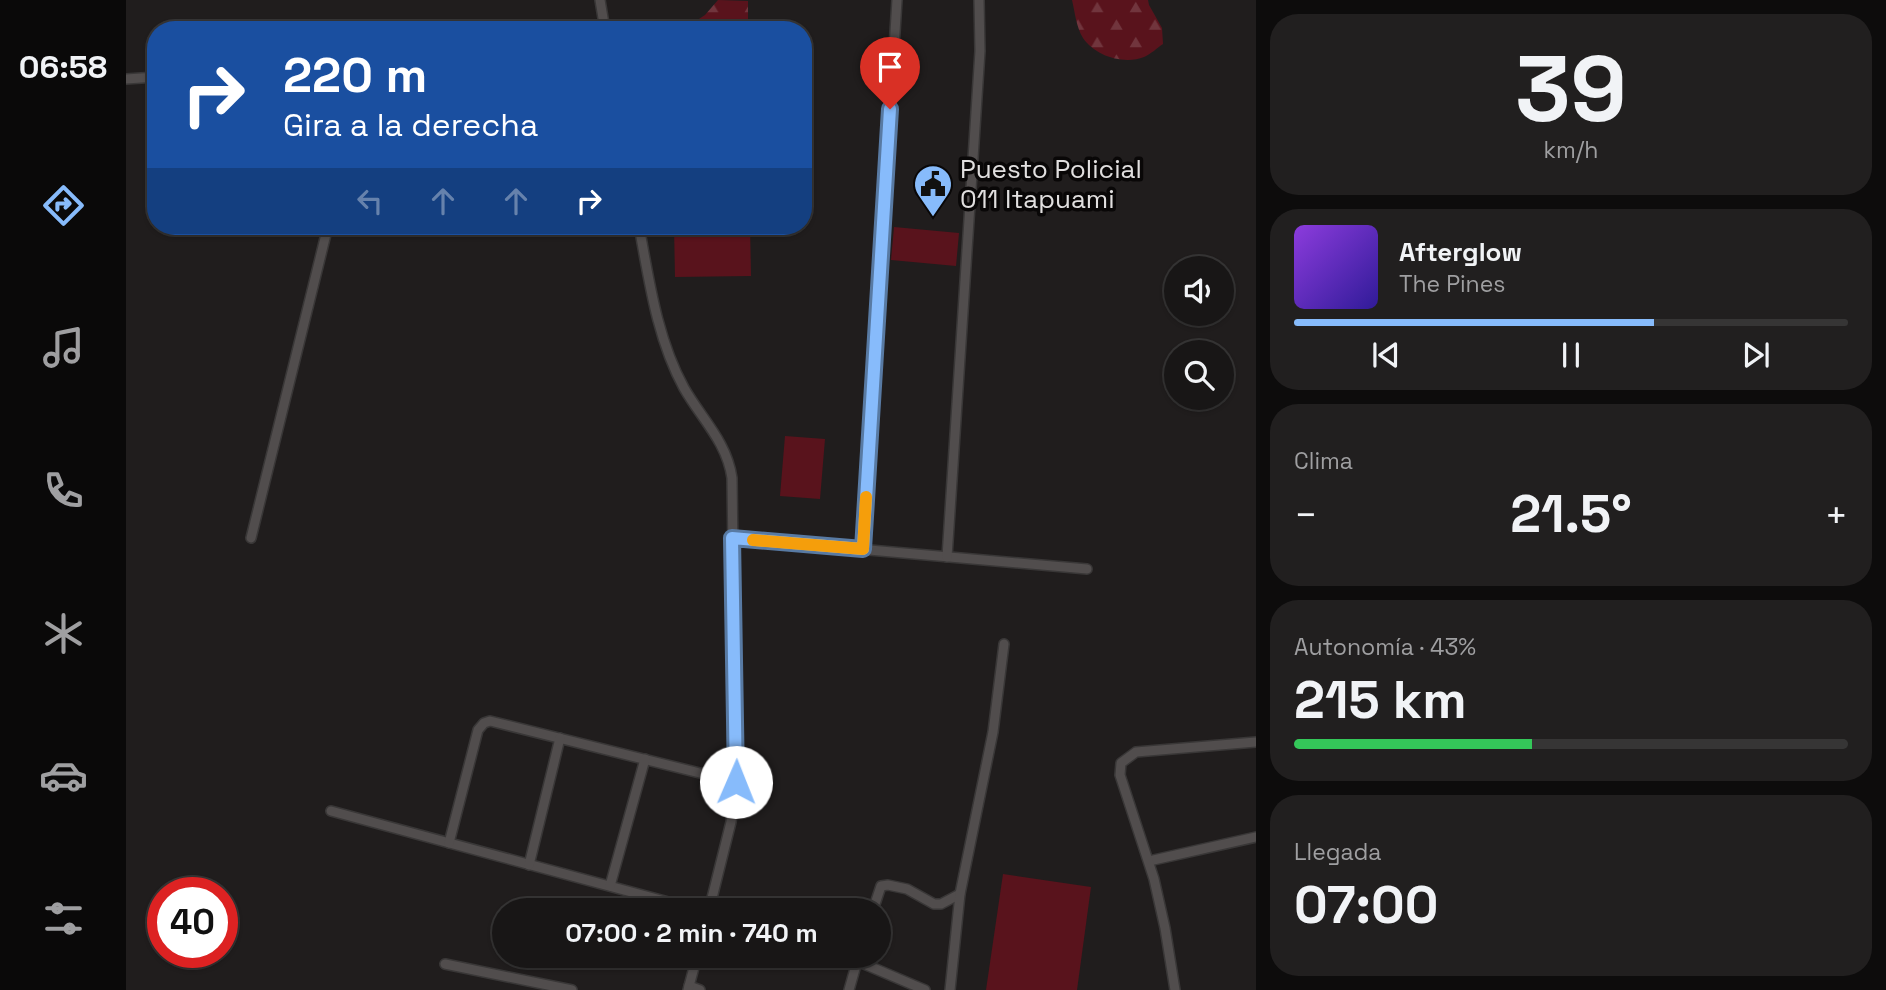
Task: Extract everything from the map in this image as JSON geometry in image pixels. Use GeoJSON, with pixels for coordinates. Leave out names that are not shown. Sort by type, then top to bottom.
{"type":"FeatureCollection","features":[{"type":"Feature","properties":{"kind":"street"},"geometry":{"type":"LineString","coordinates":[[600,0],[604,21]]}},
{"type":"Feature","properties":{"kind":"street"},"geometry":{"type":"LineString","coordinates":[[863,549],[897,0]]}},
{"type":"Feature","properties":{"kind":"street"},"geometry":{"type":"LineString","coordinates":[[947,557],[979,64],[979,0]]}},
{"type":"Feature","properties":{"kind":"street"},"geometry":{"type":"LineString","coordinates":[[126,79],[147,78]]}},
{"type":"Feature","properties":{"kind":"street"},"geometry":{"type":"LineString","coordinates":[[251,538],[326,235]]}},
{"type":"Feature","properties":{"kind":"street"},"geometry":{"type":"LineString","coordinates":[[641,235],[662,333],[684,387],[729,460],[732,478],[736,782],[730,822],[712,898]]}},
{"type":"Feature","properties":{"kind":"street"},"geometry":{"type":"LineString","coordinates":[[732,538],[1087,569]]}},
{"type":"Feature","properties":{"kind":"street"},"geometry":{"type":"LineString","coordinates":[[950,990],[960,894],[993,733],[1004,643]]}},
{"type":"Feature","properties":{"kind":"street"},"geometry":{"type":"LineString","coordinates":[[449,843],[478,730],[490,721],[736,782]]}},
{"type":"Feature","properties":{"kind":"street"},"geometry":{"type":"LineString","coordinates":[[529,864],[560,738]]}},
{"type":"Feature","properties":{"kind":"street"},"geometry":{"type":"LineString","coordinates":[[1175,990],[1165,928],[1149,861],[1120,775],[1121,763],[1136,752],[1142,751],[1256,742]]}},
{"type":"Feature","properties":{"kind":"street"},"geometry":{"type":"LineString","coordinates":[[610,886],[645,759]]}},
{"type":"Feature","properties":{"kind":"street"},"geometry":{"type":"LineString","coordinates":[[331,811],[654,898]]}},
{"type":"Feature","properties":{"kind":"street"},"geometry":{"type":"LineString","coordinates":[[1149,861],[1256,837]]}},
{"type":"Feature","properties":{"kind":"street"},"geometry":{"type":"LineString","coordinates":[[877,898],[881,886],[888,885],[907,889],[934,904],[941,904],[960,894]]}},
{"type":"Feature","properties":{"kind":"street"},"geometry":{"type":"LineString","coordinates":[[445,964],[572,990]]}},
{"type":"Feature","properties":{"kind":"street"},"geometry":{"type":"LineString","coordinates":[[694,968],[689,988],[700,990]]}},
{"type":"Feature","properties":{"kind":"street"},"geometry":{"type":"LineString","coordinates":[[849,990],[855,968]]}},
{"type":"Feature","properties":{"kind":"street"},"geometry":{"type":"LineString","coordinates":[[879,968],[925,990]]}},
{"type":"Feature","properties":{"kind":"green space"},"geometry":{"type":"Polygon","coordinates":[[[718,0],[748,1],[748,21],[686,21],[705,15],[718,0]]]}},
{"type":"Feature","properties":{"kind":"green space"},"geometry":{"type":"Polygon","coordinates":[[[1072,0],[1148,0],[1162,28],[1163,44],[1147,56],[1136,59],[1119,59],[1102,54],[1083,38],[1072,0]]]}},
{"type":"Feature","properties":{"kind":"green space"},"geometry":{"type":"Polygon","coordinates":[[[894,227],[959,233],[956,266],[891,260],[894,227]]]}},
{"type":"Feature","properties":{"kind":"green space"},"geometry":{"type":"Polygon","coordinates":[[[674,235],[750,235],[751,276],[675,277],[674,235]]]}},
{"type":"Feature","properties":{"kind":"green space"},"geometry":{"type":"Polygon","coordinates":[[[785,436],[825,439],[820,499],[780,496],[785,436]]]}},
{"type":"Feature","properties":{"kind":"green space"},"geometry":{"type":"Polygon","coordinates":[[[1003,874],[1091,887],[1077,990],[986,990],[1003,874]]]}},
{"type":"Feature","properties":{"kind":"slow traffic"},"geometry":{"type":"LineString","coordinates":[[753,540],[863,549],[866,497]]}},
{"type":"Feature","properties":{"kind":"place","name":"Puesto Policial 011 Itapuami"},"geometry":{"type":"Point","coordinates":[933,218]}},
{"type":"Feature","properties":{"kind":"route"},"geometry":{"type":"LineString","coordinates":[[736,782],[732,538],[863,549],[890,109]]}}]}
